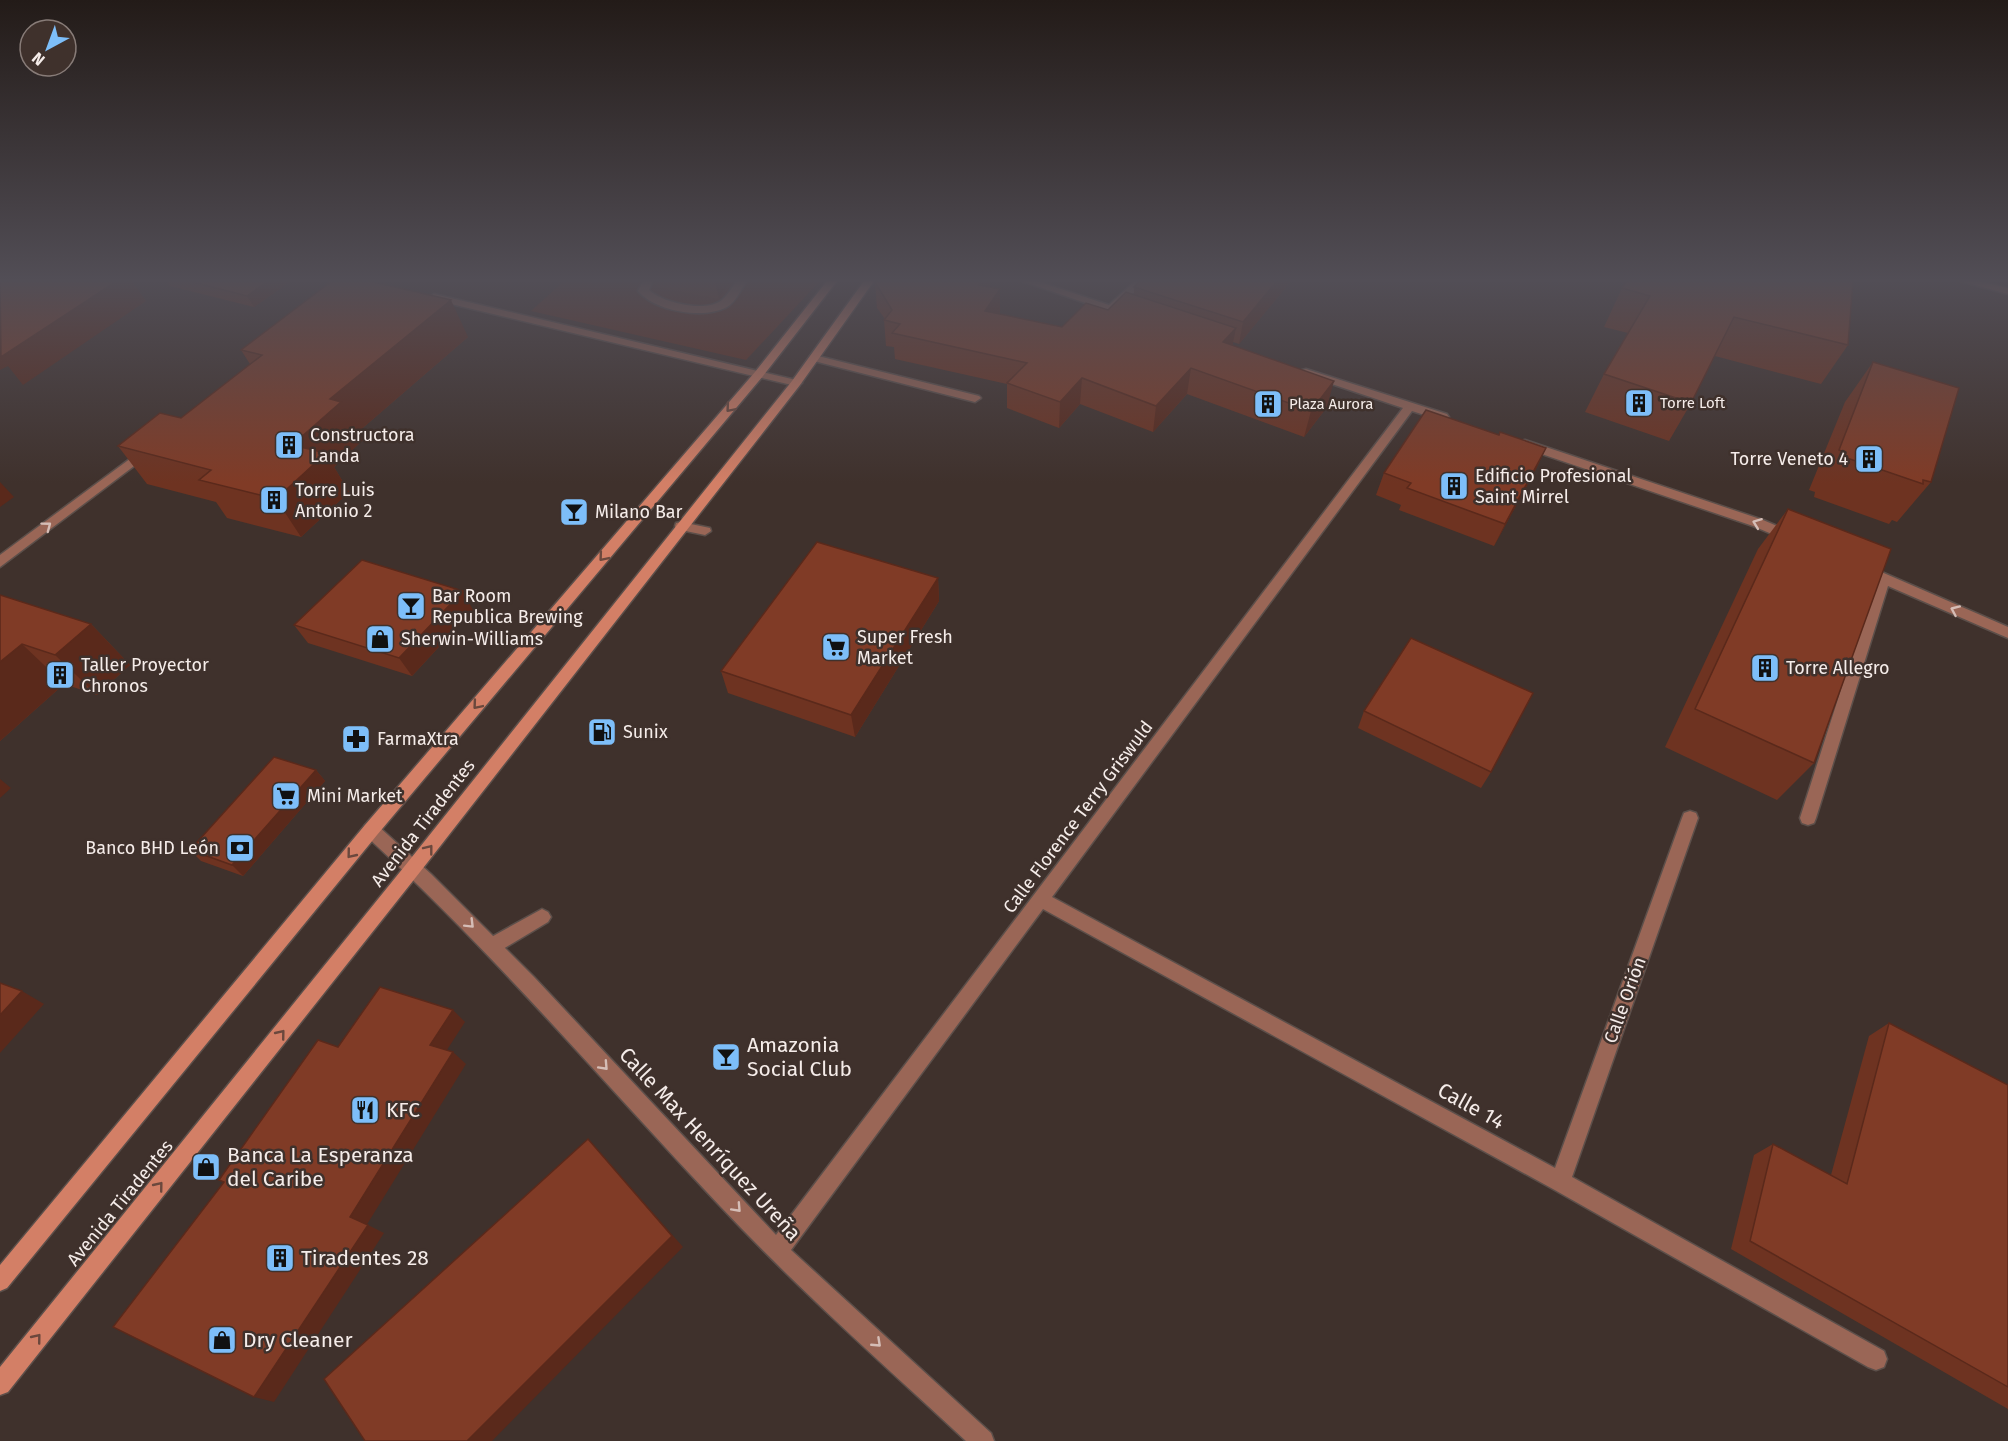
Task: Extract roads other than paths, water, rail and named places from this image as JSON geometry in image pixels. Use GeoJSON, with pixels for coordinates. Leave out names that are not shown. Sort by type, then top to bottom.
{"type":"FeatureCollection","features":[{"type":"Feature","properties":{"kind":"main road","name":"Avenida Tiradentes"},"geometry":{"type":"LineString","coordinates":[[0,1281],[371,830],[779,348]]}},
{"type":"Feature","properties":{"kind":"main road","name":"Avenida Tiradentes"},"geometry":{"type":"LineString","coordinates":[[0,1384],[414,867],[796,383],[821,348]]}},
{"type":"Feature","properties":{"kind":"street"},"geometry":{"type":"LineString","coordinates":[[649,348],[796,383]]}},
{"type":"Feature","properties":{"kind":"street"},"geometry":{"type":"LineString","coordinates":[[814,358],[975,398]]}},
{"type":"Feature","properties":{"kind":"street"},"geometry":{"type":"LineString","coordinates":[[1288,366],[1455,421]]}},
{"type":"Feature","properties":{"kind":"street","name":"Calle Florence Terry Griswuld"},"geometry":{"type":"LineString","coordinates":[[777,1251],[1410,406]]}},
{"type":"Feature","properties":{"kind":"street"},"geometry":{"type":"LineString","coordinates":[[1511,440],[1758,523],[1799,541]]}},
{"type":"Feature","properties":{"kind":"street"},"geometry":{"type":"LineString","coordinates":[[0,562],[152,447]]}},
{"type":"Feature","properties":{"kind":"street"},"geometry":{"type":"LineString","coordinates":[[681,526],[705,531]]}},
{"type":"Feature","properties":{"kind":"street"},"geometry":{"type":"LineString","coordinates":[[1848,562],[2008,633]]}},
{"type":"Feature","properties":{"kind":"street"},"geometry":{"type":"LineString","coordinates":[[1808,818],[1884,578]]}},
{"type":"Feature","properties":{"kind":"street","name":"Calle Orión"},"geometry":{"type":"LineString","coordinates":[[1560,1182],[1689,818]]}},
{"type":"Feature","properties":{"kind":"street","name":"Calle Max Henríquez Ureña"},"geometry":{"type":"LineString","coordinates":[[371,830],[414,867],[492,946],[777,1251],[983,1441]]}},
{"type":"Feature","properties":{"kind":"street","name":"Calle 14"},"geometry":{"type":"LineString","coordinates":[[1041,899],[1560,1182],[1876,1359]]}},
{"type":"Feature","properties":{"kind":"street"},"geometry":{"type":"LineString","coordinates":[[492,946],[542,916]]}},
{"type":"Feature","properties":{"kind":"place","name":"Torre Loft"},"geometry":{"type":"Point","coordinates":[1639,403]}},
{"type":"Feature","properties":{"kind":"place","name":"Plaza Aurora"},"geometry":{"type":"Point","coordinates":[1268,404]}},
{"type":"Feature","properties":{"kind":"place","name":"Constructora Landa"},"geometry":{"type":"Point","coordinates":[289,445]}},
{"type":"Feature","properties":{"kind":"place","name":"Torre Veneto 4"},"geometry":{"type":"Point","coordinates":[1869,459]}},
{"type":"Feature","properties":{"kind":"place","name":"Edificio Profesional Saint Mirrel"},"geometry":{"type":"Point","coordinates":[1454,486]}},
{"type":"Feature","properties":{"kind":"place","name":"Torre Luis Antonio 2"},"geometry":{"type":"Point","coordinates":[274,500]}},
{"type":"Feature","properties":{"kind":"place","name":"Milano Bar"},"geometry":{"type":"Point","coordinates":[574,512]}},
{"type":"Feature","properties":{"kind":"place","name":"Bar Room Republica Brewing"},"geometry":{"type":"Point","coordinates":[411,606]}},
{"type":"Feature","properties":{"kind":"place","name":"Sherwin-Williams"},"geometry":{"type":"Point","coordinates":[380,639]}},
{"type":"Feature","properties":{"kind":"place","name":"Super Fresh Market"},"geometry":{"type":"Point","coordinates":[836,647]}},
{"type":"Feature","properties":{"kind":"place","name":"Torre Allegro"},"geometry":{"type":"Point","coordinates":[1765,668]}},
{"type":"Feature","properties":{"kind":"place","name":"Taller Proyector Chronos"},"geometry":{"type":"Point","coordinates":[60,675]}},
{"type":"Feature","properties":{"kind":"place","name":"Sunix"},"geometry":{"type":"Point","coordinates":[602,732]}},
{"type":"Feature","properties":{"kind":"place","name":"FarmaXtra"},"geometry":{"type":"Point","coordinates":[356,739]}},
{"type":"Feature","properties":{"kind":"place","name":"Mini Market"},"geometry":{"type":"Point","coordinates":[286,796]}},
{"type":"Feature","properties":{"kind":"place","name":"Banco BHD León"},"geometry":{"type":"Point","coordinates":[240,848]}},
{"type":"Feature","properties":{"kind":"place","name":"Amazonia Social Club"},"geometry":{"type":"Point","coordinates":[726,1057]}},
{"type":"Feature","properties":{"kind":"place","name":"KFC"},"geometry":{"type":"Point","coordinates":[365,1110]}},
{"type":"Feature","properties":{"kind":"place","name":"Banca La Esperanza del Caribe"},"geometry":{"type":"Point","coordinates":[206,1167]}},
{"type":"Feature","properties":{"kind":"place","name":"Tiradentes 28"},"geometry":{"type":"Point","coordinates":[280,1258]}},
{"type":"Feature","properties":{"kind":"place","name":"Dry Cleaner"},"geometry":{"type":"Point","coordinates":[222,1340]}}]}
